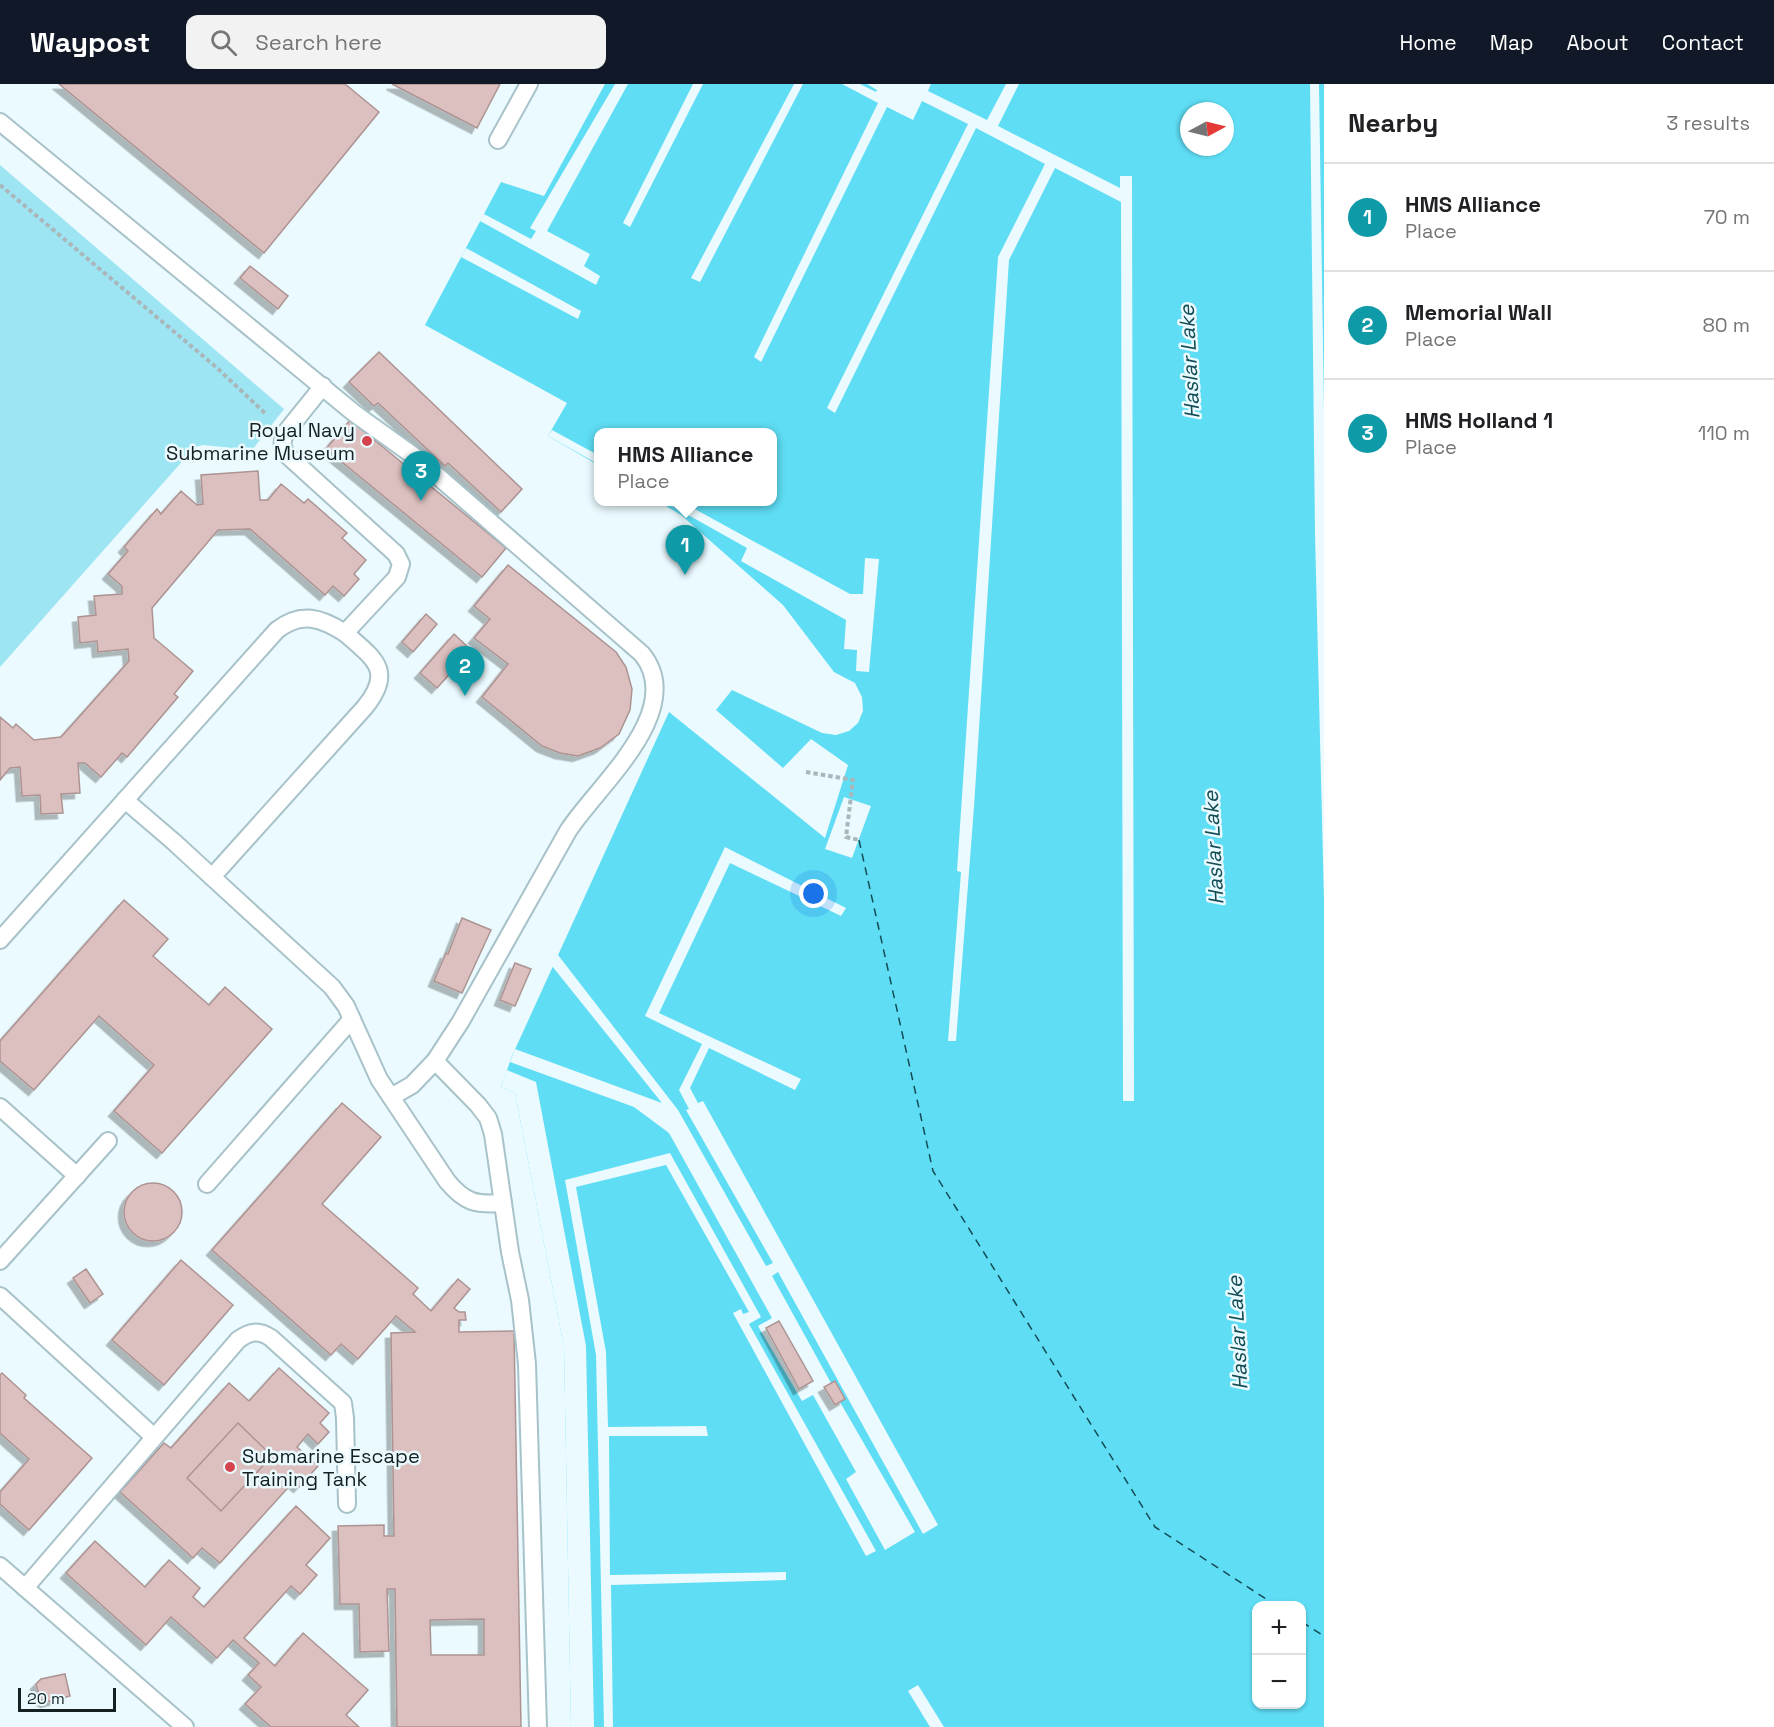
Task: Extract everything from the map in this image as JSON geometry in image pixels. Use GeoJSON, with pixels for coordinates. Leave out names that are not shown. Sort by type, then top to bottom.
{"type":"FeatureCollection","features":[{"type":"Feature","properties":{"kind":"lane"},"geometry":{"type":"LineString","coordinates":[[498,140],[530,84]]}},
{"type":"Feature","properties":{"kind":"lane"},"geometry":{"type":"LineString","coordinates":[[0,122],[354,413],[418,459],[642,654],[649,664],[654,681],[653,703],[639,738],[624,762],[572,824],[461,1021],[435,1061],[412,1085],[391,1097]]}},
{"type":"Feature","properties":{"kind":"lane"},"geometry":{"type":"LineString","coordinates":[[323,386],[286,432],[282,440],[285,454],[396,554],[401,564],[398,577],[394,582],[345,633]]}},
{"type":"Feature","properties":{"kind":"lane"},"geometry":{"type":"LineString","coordinates":[[0,940],[277,630],[294,620],[307,618],[327,622],[345,633],[376,662],[378,688],[373,697],[212,877]]}},
{"type":"Feature","properties":{"kind":"lane"},"geometry":{"type":"LineString","coordinates":[[125,800],[332,987],[346,1006],[371,1063],[391,1097],[458,1194],[471,1202],[503,1203]]}},
{"type":"Feature","properties":{"kind":"lane"},"geometry":{"type":"LineString","coordinates":[[207,1184],[352,1019]]}},
{"type":"Feature","properties":{"kind":"lane"},"geometry":{"type":"LineString","coordinates":[[435,1061],[488,1118],[493,1134],[510,1252],[520,1300],[527,1364],[538,1727]]}},
{"type":"Feature","properties":{"kind":"lane"},"geometry":{"type":"LineString","coordinates":[[0,1107],[77,1176]]}},
{"type":"Feature","properties":{"kind":"lane"},"geometry":{"type":"LineString","coordinates":[[0,1261],[108,1141]]}},
{"type":"Feature","properties":{"kind":"lane"},"geometry":{"type":"LineString","coordinates":[[0,1296],[154,1437]]}},
{"type":"Feature","properties":{"kind":"lane"},"geometry":{"type":"LineString","coordinates":[[25,1588],[238,1340],[252,1332],[264,1333],[343,1403],[347,1504]]}},
{"type":"Feature","properties":{"kind":"lane"},"geometry":{"type":"LineString","coordinates":[[0,1566],[185,1727]]}},
{"type":"Feature","properties":{"kind":"path"},"geometry":{"type":"LineString","coordinates":[[0,184],[216,367],[286,432]]}},
{"type":"Feature","properties":{"kind":"path"},"geometry":{"type":"LineString","coordinates":[[806,772],[853,780],[846,837],[859,840]]}},
{"type":"Feature","properties":{"kind":"shaded area"},"geometry":{"type":"Polygon","coordinates":[[[0,165],[284,409],[252,450],[203,445],[195,447],[0,667],[0,165]]]}},
{"type":"Feature","properties":{"kind":"water","name":"Haslar Lake"},"geometry":{"type":"Polygon","coordinates":[[[605,84],[1324,84],[1324,1727],[571,1727],[564,1347],[515,1093],[501,1087],[512,1056],[669,712],[825,838],[848,765],[811,739],[783,768],[716,710],[732,690],[822,733],[836,735],[849,731],[858,723],[863,711],[862,697],[855,683],[834,672],[783,605],[681,515],[666,506],[777,506],[777,428],[594,428],[594,463],[548,436],[567,403],[425,325],[501,182],[544,196],[605,84]]]}},
{"type":"Feature","properties":{"kind":"pier"},"geometry":{"type":"Polygon","coordinates":[[[615,84],[628,84],[547,231],[590,254],[584,266],[600,276],[596,285],[480,221],[484,214],[531,239],[536,231],[530,228],[615,84]]]}},
{"type":"Feature","properties":{"kind":"pier"},"geometry":{"type":"Polygon","coordinates":[[[693,84],[703,84],[630,227],[623,223],[693,84]]]}},
{"type":"Feature","properties":{"kind":"pier"},"geometry":{"type":"Polygon","coordinates":[[[794,84],[803,84],[700,282],[691,278],[794,84]]]}},
{"type":"Feature","properties":{"kind":"pier"},"geometry":{"type":"Polygon","coordinates":[[[842,84],[860,84],[876,92],[877,90],[867,84],[931,84],[928,91],[987,120],[1006,84],[1019,84],[998,126],[1120,188],[1120,176],[1132,176],[1134,1101],[1123,1101],[1121,202],[1055,168],[1009,260],[974,807],[956,1041],[948,1041],[961,872],[957,871],[998,257],[1045,164],[976,128],[835,413],[827,408],[968,124],[922,101],[913,120],[887,107],[761,362],[754,357],[878,103],[842,84]]]}},
{"type":"Feature","properties":{"kind":"pier"},"geometry":{"type":"Polygon","coordinates":[[[1310,84],[1319,84],[1324,410],[1324,901],[1315,534],[1310,84]]]}},
{"type":"Feature","properties":{"kind":"pier"},"geometry":{"type":"Polygon","coordinates":[[[466,248],[581,311],[578,319],[461,257],[466,248]]]}},
{"type":"Feature","properties":{"kind":"pier"},"geometry":{"type":"Polygon","coordinates":[[[552,430],[594,453],[594,462],[548,436],[552,430]]]}},
{"type":"Feature","properties":{"kind":"pier"},"geometry":{"type":"Polygon","coordinates":[[[672,506],[689,506],[850,594],[863,594],[865,558],[879,559],[869,672],[856,671],[857,650],[844,649],[846,620],[741,561],[747,548],[672,506]]]}},
{"type":"Feature","properties":{"kind":"pier"},"geometry":{"type":"Polygon","coordinates":[[[844,797],[871,806],[852,858],[825,849],[844,797]]]}},
{"type":"Feature","properties":{"kind":"pier"},"geometry":{"type":"Polygon","coordinates":[[[725,847],[846,908],[841,916],[730,863],[659,1013],[801,1079],[795,1090],[709,1048],[690,1088],[698,1103],[703,1101],[938,1525],[923,1534],[778,1272],[772,1276],[831,1383],[835,1381],[845,1399],[840,1402],[915,1532],[885,1550],[846,1479],[856,1472],[813,1395],[802,1401],[758,1326],[772,1318],[669,1133],[634,1107],[510,1062],[515,1049],[662,1103],[552,966],[558,955],[678,1110],[766,1266],[773,1263],[686,1110],[689,1109],[679,1090],[702,1044],[645,1016],[725,847]]]}},
{"type":"Feature","properties":{"kind":"pier"},"geometry":{"type":"Polygon","coordinates":[[[507,1070],[536,1082],[586,1346],[594,1727],[571,1727],[564,1347],[515,1093],[501,1087],[507,1070]]]}},
{"type":"Feature","properties":{"kind":"pier"},"geometry":{"type":"Polygon","coordinates":[[[670,1153],[761,1317],[749,1324],[876,1551],[866,1556],[733,1313],[741,1309],[743,1314],[749,1312],[666,1165],[576,1187],[606,1352],[608,1427],[706,1426],[708,1436],[609,1436],[610,1575],[786,1572],[786,1580],[611,1585],[613,1727],[604,1727],[596,1355],[565,1180],[670,1153]]]}},
{"type":"Feature","properties":{"kind":"pier"},"geometry":{"type":"Polygon","coordinates":[[[918,1685],[944,1727],[930,1727],[908,1691],[918,1685]]]}},
{"type":"Feature","properties":{"kind":"building"},"geometry":{"type":"Polygon","coordinates":[[[59,84],[345,84],[379,112],[264,253],[59,84]]]}},
{"type":"Feature","properties":{"kind":"building"},"geometry":{"type":"Polygon","coordinates":[[[392,84],[500,84],[477,128],[392,84]]]}},
{"type":"Feature","properties":{"kind":"building"},"geometry":{"type":"Polygon","coordinates":[[[250,266],[288,296],[278,309],[240,278],[250,266]]]}},
{"type":"Feature","properties":{"kind":"building"},"geometry":{"type":"Polygon","coordinates":[[[379,352],[522,489],[501,512],[448,463],[445,466],[378,403],[374,406],[349,382],[379,352]]]}},
{"type":"Feature","properties":{"kind":"building"},"geometry":{"type":"Polygon","coordinates":[[[350,420],[506,548],[482,577],[326,449],[350,420]]]}},
{"type":"Feature","properties":{"kind":"building"},"geometry":{"type":"Polygon","coordinates":[[[258,471],[260,500],[268,500],[281,484],[304,503],[308,499],[347,533],[342,538],[366,560],[354,574],[359,579],[344,596],[333,586],[325,595],[250,529],[218,530],[152,608],[154,638],[193,671],[174,694],[178,697],[127,757],[122,753],[101,777],[85,763],[78,763],[80,793],[61,794],[63,813],[41,814],[40,795],[22,796],[20,767],[10,768],[0,780],[0,717],[13,728],[16,724],[34,740],[61,737],[129,661],[128,649],[98,652],[97,641],[80,643],[78,617],[96,615],[94,596],[122,594],[122,586],[108,574],[128,551],[124,547],[157,509],[161,514],[181,491],[197,505],[203,504],[201,475],[258,471]]]}},
{"type":"Feature","properties":{"kind":"building"},"geometry":{"type":"Polygon","coordinates":[[[508,565],[616,652],[626,667],[632,689],[630,710],[619,734],[600,748],[578,756],[560,753],[542,746],[482,697],[508,664],[474,638],[490,619],[474,606],[508,565]]]}},
{"type":"Feature","properties":{"kind":"building"},"geometry":{"type":"Polygon","coordinates":[[[426,614],[437,624],[413,652],[402,642],[426,614]]]}},
{"type":"Feature","properties":{"kind":"building"},"geometry":{"type":"Polygon","coordinates":[[[454,634],[471,650],[437,688],[420,673],[454,634]]]}},
{"type":"Feature","properties":{"kind":"building"},"geometry":{"type":"Polygon","coordinates":[[[124,900],[168,939],[153,956],[209,1005],[225,987],[272,1029],[162,1153],[114,1111],[154,1065],[99,1016],[34,1090],[0,1061],[0,1041],[124,900]]]}},
{"type":"Feature","properties":{"kind":"building"},"geometry":{"type":"Polygon","coordinates":[[[462,918],[491,930],[462,993],[434,981],[446,953],[448,954],[462,918]]]}},
{"type":"Feature","properties":{"kind":"building"},"geometry":{"type":"Polygon","coordinates":[[[515,963],[531,969],[515,1006],[500,1000],[515,963]]]}},
{"type":"Feature","properties":{"kind":"building"},"geometry":{"type":"Polygon","coordinates":[[[342,1103],[381,1137],[322,1204],[418,1288],[413,1294],[431,1311],[458,1279],[470,1289],[454,1308],[459,1312],[465,1312],[466,1320],[459,1320],[459,1332],[514,1331],[521,1727],[397,1727],[395,1589],[387,1589],[389,1651],[360,1652],[359,1604],[340,1604],[338,1526],[384,1525],[384,1536],[394,1536],[391,1333],[415,1332],[396,1316],[358,1359],[341,1344],[331,1355],[212,1250],[342,1103]],[[484,1619],[430,1620],[431,1655],[484,1655],[484,1619]]]}},
{"type":"Feature","properties":{"kind":"building"},"geometry":{"type":"Polygon","coordinates":[[[153,1183],[164,1185],[177,1196],[182,1212],[180,1223],[169,1236],[153,1241],[142,1239],[129,1228],[124,1212],[126,1201],[137,1188],[153,1183]]]}},
{"type":"Feature","properties":{"kind":"building"},"geometry":{"type":"Polygon","coordinates":[[[181,1260],[233,1305],[164,1385],[112,1340],[181,1260]]]}},
{"type":"Feature","properties":{"kind":"building"},"geometry":{"type":"Polygon","coordinates":[[[86,1269],[103,1294],[90,1303],[73,1278],[86,1269]]]}},
{"type":"Feature","properties":{"kind":"building"},"geometry":{"type":"Polygon","coordinates":[[[779,1321],[813,1381],[799,1389],[766,1328],[779,1321]]]}},
{"type":"Feature","properties":{"kind":"building"},"geometry":{"type":"Polygon","coordinates":[[[279,1368],[329,1413],[320,1423],[329,1432],[318,1444],[308,1434],[297,1447],[318,1466],[299,1487],[293,1482],[220,1563],[202,1548],[193,1558],[120,1492],[164,1443],[171,1448],[229,1383],[249,1401],[279,1368]]]}},
{"type":"Feature","properties":{"kind":"building"},"geometry":{"type":"Polygon","coordinates":[[[2,1373],[26,1395],[24,1398],[92,1458],[29,1530],[0,1504],[0,1492],[29,1459],[0,1433],[0,1375],[2,1373]]]}},
{"type":"Feature","properties":{"kind":"building"},"geometry":{"type":"Polygon","coordinates":[[[835,1381],[845,1399],[835,1405],[824,1387],[835,1381]]]}},
{"type":"Feature","properties":{"kind":"building","name":"Submarine Escape Training Tank"},"geometry":{"type":"Polygon","coordinates":[[[238,1423],[272,1456],[221,1511],[187,1478],[238,1423]]]}},
{"type":"Feature","properties":{"kind":"building"},"geometry":{"type":"Polygon","coordinates":[[[296,1506],[330,1538],[306,1565],[317,1575],[300,1594],[291,1586],[244,1638],[275,1666],[303,1633],[368,1690],[346,1715],[359,1727],[271,1727],[245,1704],[261,1687],[248,1675],[259,1663],[233,1640],[217,1658],[171,1617],[146,1645],[66,1573],[95,1541],[145,1587],[169,1560],[200,1588],[193,1597],[204,1607],[296,1506]]]}},
{"type":"Feature","properties":{"kind":"building"},"geometry":{"type":"Polygon","coordinates":[[[65,1674],[70,1696],[46,1702],[40,1699],[36,1684],[41,1679],[65,1674]]]}},
{"type":"Feature","properties":{"kind":"ferry route"},"geometry":{"type":"LineString","coordinates":[[859,840],[933,1171],[1155,1527],[1269,1601]]}},
{"type":"Feature","properties":{"kind":"ferry route"},"geometry":{"type":"LineString","coordinates":[[1306,1625],[1324,1636]]}},
{"type":"Feature","properties":{"kind":"place","name":"Royal Navy Submarine Museum"},"geometry":{"type":"Point","coordinates":[367,441]}},
{"type":"Feature","properties":{"kind":"place","name":"HMS Holland 1"},"geometry":{"type":"Point","coordinates":[421,501]}},
{"type":"Feature","properties":{"kind":"place","name":"HMS Alliance"},"geometry":{"type":"Point","coordinates":[685,575]}},
{"type":"Feature","properties":{"kind":"place","name":"Memorial Wall"},"geometry":{"type":"Point","coordinates":[465,696]}},
{"type":"Feature","properties":{"kind":"place","name":"Submarine Escape Training Tank"},"geometry":{"type":"Point","coordinates":[230,1467]}}]}
